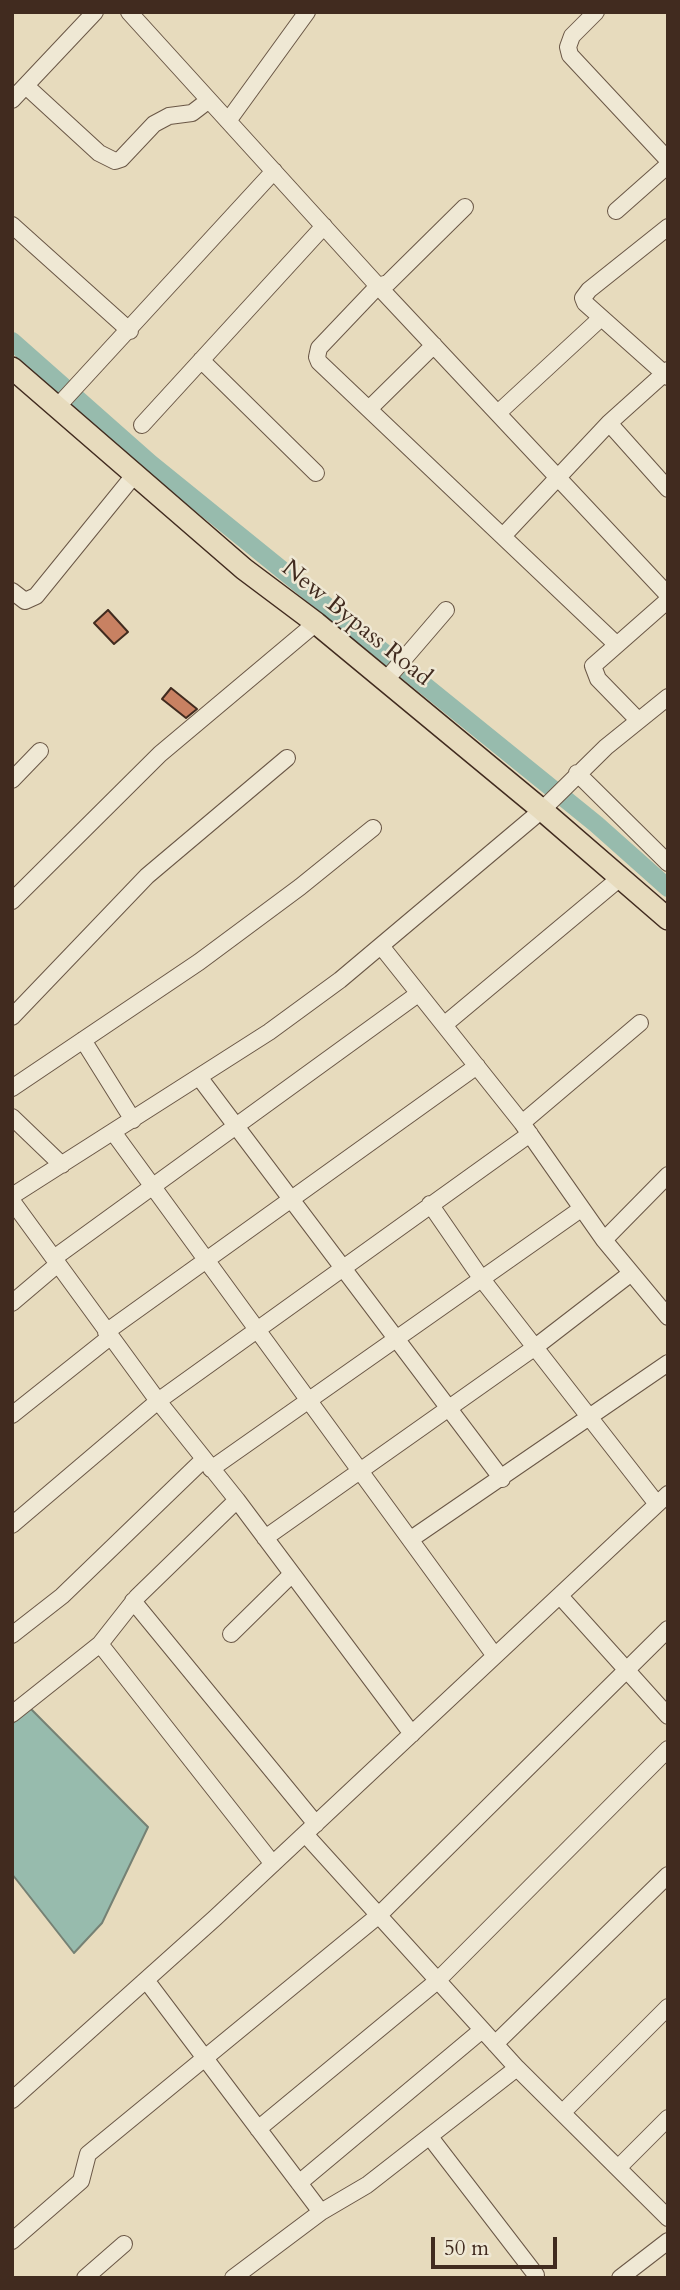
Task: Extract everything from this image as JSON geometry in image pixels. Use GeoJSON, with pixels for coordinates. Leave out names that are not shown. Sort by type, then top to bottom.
{"type":"FeatureCollection","features":[{"type":"Feature","properties":{"kind":"main road","name":"New Bypass Road"},"geometry":{"type":"LineString","coordinates":[[12,368],[67,397],[135,474],[244,569],[316,623],[394,671],[553,799],[621,878],[668,919]]}},
{"type":"Feature","properties":{"kind":"street"},"geometry":{"type":"LineString","coordinates":[[12,100],[94,12]]}},
{"type":"Feature","properties":{"kind":"street"},"geometry":{"type":"LineString","coordinates":[[130,12],[377,286],[559,476],[668,597],[593,666],[593,673],[637,719]]}},
{"type":"Feature","properties":{"kind":"street"},"geometry":{"type":"LineString","coordinates":[[228,121],[307,12]]}},
{"type":"Feature","properties":{"kind":"street"},"geometry":{"type":"LineString","coordinates":[[596,12],[572,36],[568,47],[570,55],[668,162],[616,211]]}},
{"type":"Feature","properties":{"kind":"street"},"geometry":{"type":"LineString","coordinates":[[26,86],[99,153],[115,161],[121,159],[154,124],[169,116],[192,113],[209,100]]}},
{"type":"Feature","properties":{"kind":"street"},"geometry":{"type":"LineString","coordinates":[[67,397],[274,171]]}},
{"type":"Feature","properties":{"kind":"street"},"geometry":{"type":"LineString","coordinates":[[465,207],[388,283],[377,286],[317,352],[319,362],[616,644]]}},
{"type":"Feature","properties":{"kind":"street"},"geometry":{"type":"LineString","coordinates":[[12,225],[130,331]]}},
{"type":"Feature","properties":{"kind":"street"},"geometry":{"type":"LineString","coordinates":[[142,425],[324,226]]}},
{"type":"Feature","properties":{"kind":"street"},"geometry":{"type":"LineString","coordinates":[[503,536],[608,424],[666,374],[585,303],[585,294],[668,227]]}},
{"type":"Feature","properties":{"kind":"street"},"geometry":{"type":"LineString","coordinates":[[498,414],[601,317]]}},
{"type":"Feature","properties":{"kind":"street"},"geometry":{"type":"LineString","coordinates":[[369,409],[434,345]]}},
{"type":"Feature","properties":{"kind":"street"},"geometry":{"type":"LineString","coordinates":[[201,360],[316,472]]}},
{"type":"Feature","properties":{"kind":"street"},"geometry":{"type":"LineString","coordinates":[[608,424],[668,489]]}},
{"type":"Feature","properties":{"kind":"street"},"geometry":{"type":"LineString","coordinates":[[12,591],[24,601],[36,596],[135,474]]}},
{"type":"Feature","properties":{"kind":"street"},"geometry":{"type":"LineString","coordinates":[[394,671],[446,610]]}},
{"type":"Feature","properties":{"kind":"street"},"geometry":{"type":"LineString","coordinates":[[12,901],[160,754],[316,623]]}},
{"type":"Feature","properties":{"kind":"street"},"geometry":{"type":"LineString","coordinates":[[412,1734],[237,1500],[108,1335],[12,1198],[269,1032],[380,946],[553,799],[577,773],[637,719],[668,697]]}},
{"type":"Feature","properties":{"kind":"street"},"geometry":{"type":"LineString","coordinates":[[12,779],[40,751]]}},
{"type":"Feature","properties":{"kind":"street"},"geometry":{"type":"LineString","coordinates":[[12,1017],[147,876],[287,758]]}},
{"type":"Feature","properties":{"kind":"street"},"geometry":{"type":"LineString","coordinates":[[577,773],[668,863]]}},
{"type":"Feature","properties":{"kind":"street"},"geometry":{"type":"LineString","coordinates":[[12,1087],[199,962],[300,887],[373,828]]}},
{"type":"Feature","properties":{"kind":"street"},"geometry":{"type":"LineString","coordinates":[[444,1025],[621,878]]}},
{"type":"Feature","properties":{"kind":"street"},"geometry":{"type":"LineString","coordinates":[[380,946],[526,1128],[604,1240],[668,1317]]}},
{"type":"Feature","properties":{"kind":"street"},"geometry":{"type":"LineString","coordinates":[[12,1303],[56,1261],[418,994]]}},
{"type":"Feature","properties":{"kind":"street"},"geometry":{"type":"LineString","coordinates":[[12,1525],[158,1401],[343,1270],[526,1128],[640,1023]]}},
{"type":"Feature","properties":{"kind":"street"},"geometry":{"type":"LineString","coordinates":[[83,1040],[133,1120]]}},
{"type":"Feature","properties":{"kind":"street"},"geometry":{"type":"LineString","coordinates":[[12,1415],[108,1335],[204,1261],[477,1066]]}},
{"type":"Feature","properties":{"kind":"street"},"geometry":{"type":"LineString","coordinates":[[200,1077],[502,1479]]}},
{"type":"Feature","properties":{"kind":"street"},"geometry":{"type":"LineString","coordinates":[[12,1117],[62,1165]]}},
{"type":"Feature","properties":{"kind":"street"},"geometry":{"type":"LineString","coordinates":[[113,1132],[204,1261],[361,1469],[495,1656]]}},
{"type":"Feature","properties":{"kind":"street"},"geometry":{"type":"LineString","coordinates":[[604,1240],[668,1175]]}},
{"type":"Feature","properties":{"kind":"street"},"geometry":{"type":"LineString","coordinates":[[12,2100],[311,1829],[663,1499],[589,1418],[481,1278],[430,1204]]}},
{"type":"Feature","properties":{"kind":"street"},"geometry":{"type":"LineString","coordinates":[[12,1635],[62,1596],[207,1464],[309,1402],[581,1209]]}},
{"type":"Feature","properties":{"kind":"street"},"geometry":{"type":"LineString","coordinates":[[265,1538],[534,1348],[631,1274]]}},
{"type":"Feature","properties":{"kind":"street"},"geometry":{"type":"LineString","coordinates":[[411,1539],[668,1363]]}},
{"type":"Feature","properties":{"kind":"street"},"geometry":{"type":"LineString","coordinates":[[12,1714],[100,1644],[133,1601],[237,1500]]}},
{"type":"Feature","properties":{"kind":"street"},"geometry":{"type":"LineString","coordinates":[[231,1634],[292,1574]]}},
{"type":"Feature","properties":{"kind":"street"},"geometry":{"type":"LineString","coordinates":[[560,1596],[668,1716]]}},
{"type":"Feature","properties":{"kind":"street"},"geometry":{"type":"LineString","coordinates":[[133,1601],[379,1915],[436,1982],[517,2068],[668,2218]]}},
{"type":"Feature","properties":{"kind":"street"},"geometry":{"type":"LineString","coordinates":[[12,2241],[81,2181],[88,2154],[379,1915],[668,1629]]}},
{"type":"Feature","properties":{"kind":"street"},"geometry":{"type":"LineString","coordinates":[[100,1644],[273,1864]]}},
{"type":"Feature","properties":{"kind":"street"},"geometry":{"type":"LineString","coordinates":[[258,2129],[436,1982],[668,1749]]}},
{"type":"Feature","properties":{"kind":"street"},"geometry":{"type":"LineString","coordinates":[[495,2044],[668,1875]]}},
{"type":"Feature","properties":{"kind":"street"},"geometry":{"type":"LineString","coordinates":[[146,1980],[321,2212]]}},
{"type":"Feature","properties":{"kind":"street"},"geometry":{"type":"LineString","coordinates":[[563,2112],[668,2007]]}},
{"type":"Feature","properties":{"kind":"street"},"geometry":{"type":"LineString","coordinates":[[299,2183],[482,2030]]}},
{"type":"Feature","properties":{"kind":"street"},"geometry":{"type":"LineString","coordinates":[[233,2278],[321,2212],[367,2185],[517,2068]]}},
{"type":"Feature","properties":{"kind":"street"},"geometry":{"type":"LineString","coordinates":[[618,2168],[668,2118]]}},
{"type":"Feature","properties":{"kind":"street"},"geometry":{"type":"LineString","coordinates":[[430,2137],[536,2276]]}},
{"type":"Feature","properties":{"kind":"street"},"geometry":{"type":"LineString","coordinates":[[620,2278],[668,2241]]}},
{"type":"Feature","properties":{"kind":"street"},"geometry":{"type":"LineString","coordinates":[[85,2278],[124,2245]]}},
{"type":"Feature","properties":{"kind":"shaded area"},"geometry":{"type":"Polygon","coordinates":[[[29,1707],[148,1827],[102,1923],[74,1953],[12,1874],[12,1724],[29,1707]]]}},
{"type":"Feature","properties":{"kind":"building"},"geometry":{"type":"Polygon","coordinates":[[[108,610],[128,632],[114,644],[94,623],[108,610]]]}},
{"type":"Feature","properties":{"kind":"building"},"geometry":{"type":"Polygon","coordinates":[[[171,688],[197,709],[186,718],[162,699],[171,688]]]}},
{"type":"Feature","properties":{"kind":"waterway"},"geometry":{"type":"LineString","coordinates":[[12,341],[150,463],[596,824],[668,888]]}}]}
